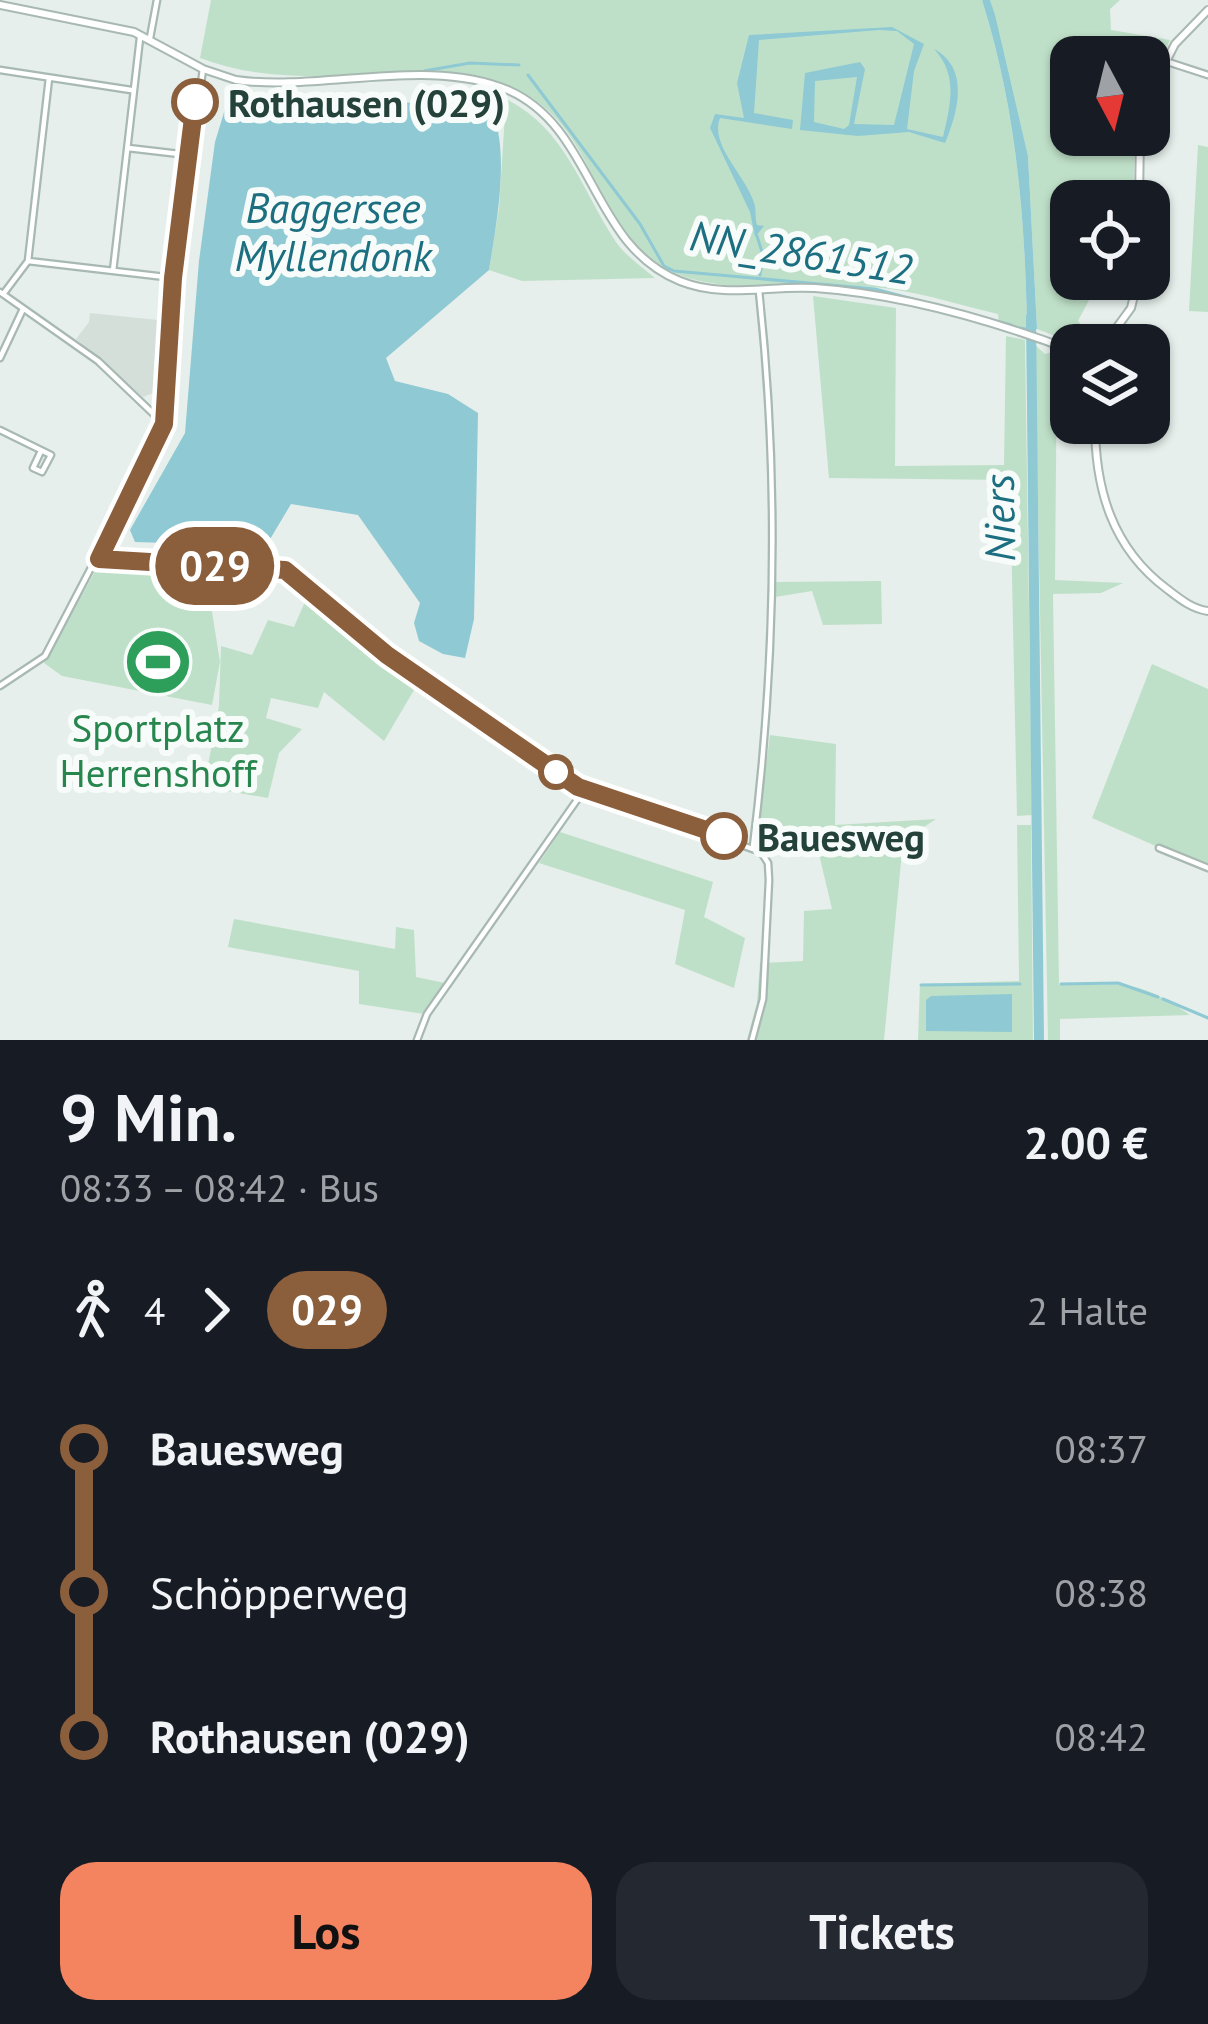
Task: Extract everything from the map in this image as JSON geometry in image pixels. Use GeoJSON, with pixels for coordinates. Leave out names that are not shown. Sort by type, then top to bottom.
{"type":"FeatureCollection","features":[{"type":"Feature","properties":{"kind":"street"},"geometry":{"type":"LineString","coordinates":[[150,38],[157,0]]}},
{"type":"Feature","properties":{"kind":"street"},"geometry":{"type":"LineString","coordinates":[[0,4],[140,34],[203,69],[247,81],[455,78],[504,88],[532,104],[562,133],[610,222],[641,258],[689,285],[727,292],[809,287],[878,297],[1050,343]]}},
{"type":"Feature","properties":{"kind":"street"},"geometry":{"type":"LineString","coordinates":[[1170,54],[1208,10]]}},
{"type":"Feature","properties":{"kind":"street"},"geometry":{"type":"LineString","coordinates":[[112,271],[140,34]]}},
{"type":"Feature","properties":{"kind":"street"},"geometry":{"type":"LineString","coordinates":[[1170,61],[1208,75]]}},
{"type":"Feature","properties":{"kind":"street"},"geometry":{"type":"LineString","coordinates":[[0,686],[44,658],[99,559],[164,424],[173,278],[203,69]]}},
{"type":"Feature","properties":{"kind":"street"},"geometry":{"type":"LineString","coordinates":[[0,70],[134,90]]}},
{"type":"Feature","properties":{"kind":"street"},"geometry":{"type":"LineString","coordinates":[[49,78],[28,261],[2,293],[98,361],[164,424]]}},
{"type":"Feature","properties":{"kind":"street"},"geometry":{"type":"LineString","coordinates":[[127,148],[188,155]]}},
{"type":"Feature","properties":{"kind":"street"},"geometry":{"type":"LineString","coordinates":[[28,261],[173,278]]}},
{"type":"Feature","properties":{"kind":"street"},"geometry":{"type":"LineString","coordinates":[[753,847],[768,722],[773,488],[759,291]]}},
{"type":"Feature","properties":{"kind":"street"},"geometry":{"type":"LineString","coordinates":[[0,358],[23,309]]}},
{"type":"Feature","properties":{"kind":"street"},"geometry":{"type":"LineString","coordinates":[[0,430],[41,451]]}},
{"type":"Feature","properties":{"kind":"street"},"geometry":{"type":"LineString","coordinates":[[1096,444],[1099,480],[1123,545],[1163,587],[1194,608],[1208,611]]}},
{"type":"Feature","properties":{"kind":"street"},"geometry":{"type":"LineString","coordinates":[[99,559],[285,570],[387,655],[584,790],[753,847],[769,863],[769,880],[763,999],[752,1040]]}},
{"type":"Feature","properties":{"kind":"street"},"geometry":{"type":"LineString","coordinates":[[417,1040],[427,1014],[584,790]]}},
{"type":"Feature","properties":{"kind":"street"},"geometry":{"type":"LineString","coordinates":[[1159,848],[1208,868]]}},
{"type":"Feature","properties":{"kind":"shaded area"},"geometry":{"type":"Polygon","coordinates":[[[90,313],[158,320],[159,329],[165,329],[164,389],[143,397],[76,339],[90,313]]]}},
{"type":"Feature","properties":{"kind":"green space"},"geometry":{"type":"Polygon","coordinates":[[[211,0],[982,0],[1003,81],[1016,162],[1027,328],[999,325],[998,314],[891,289],[738,286],[680,275],[657,263],[633,241],[571,137],[552,114],[525,94],[490,79],[460,74],[303,76],[226,66],[200,58],[211,0]]]}},
{"type":"Feature","properties":{"kind":"green space"},"geometry":{"type":"Polygon","coordinates":[[[990,0],[1120,0],[1110,9],[1111,30],[1146,36],[1050,36],[1050,156],[1134,156],[1134,180],[1050,180],[1050,300],[1089,300],[1081,324],[1050,324],[1050,334],[1037,329],[1028,156],[990,0]]]}},
{"type":"Feature","properties":{"kind":"green space"},"geometry":{"type":"Polygon","coordinates":[[[506,99],[543,126],[569,160],[618,244],[655,278],[522,281],[489,270],[499,208],[506,99]]]}},
{"type":"Feature","properties":{"kind":"green space"},"geometry":{"type":"Polygon","coordinates":[[[1198,145],[1208,147],[1208,312],[1189,311],[1198,145]]]}},
{"type":"Feature","properties":{"kind":"green space"},"geometry":{"type":"Polygon","coordinates":[[[813,296],[896,308],[895,466],[1004,465],[1006,336],[1025,340],[1032,815],[1017,816],[1010,480],[829,478],[813,296]]]}},
{"type":"Feature","properties":{"kind":"green space"},"geometry":{"type":"Polygon","coordinates":[[[1035,345],[1050,353],[1050,444],[1056,444],[1055,580],[1123,583],[1101,593],[1053,594],[1059,985],[1141,989],[1190,1015],[1060,1019],[1060,1040],[1048,1040],[1035,345]]]}},
{"type":"Feature","properties":{"kind":"green space"},"geometry":{"type":"Polygon","coordinates":[[[98,566],[205,568],[220,662],[212,705],[62,676],[44,663],[98,566]]]}},
{"type":"Feature","properties":{"kind":"green space"},"geometry":{"type":"Polygon","coordinates":[[[881,581],[882,624],[823,625],[812,591],[775,597],[775,582],[881,581]]]}},
{"type":"Feature","properties":{"kind":"green space"},"geometry":{"type":"Polygon","coordinates":[[[311,588],[424,673],[384,741],[324,692],[318,708],[271,698],[266,718],[302,729],[279,753],[268,798],[204,787],[219,706],[221,646],[252,655],[268,620],[294,627],[311,588]]]}},
{"type":"Feature","properties":{"kind":"green space"},"geometry":{"type":"Polygon","coordinates":[[[1152,664],[1208,689],[1208,869],[1092,818],[1152,664]]]}},
{"type":"Feature","properties":{"kind":"green space"},"geometry":{"type":"Polygon","coordinates":[[[770,735],[836,744],[835,825],[936,819],[903,841],[884,1040],[747,1040],[757,1003],[760,963],[803,961],[804,911],[832,909],[819,854],[797,853],[796,834],[818,828],[757,835],[770,735]]]}},
{"type":"Feature","properties":{"kind":"green space"},"geometry":{"type":"Polygon","coordinates":[[[1017,825],[1031,825],[1033,1040],[918,1040],[920,984],[1019,981],[1017,825]]]}},
{"type":"Feature","properties":{"kind":"green space"},"geometry":{"type":"Polygon","coordinates":[[[560,832],[713,882],[704,917],[745,938],[734,988],[675,964],[685,910],[539,863],[560,832]]]}},
{"type":"Feature","properties":{"kind":"green space"},"geometry":{"type":"Polygon","coordinates":[[[234,919],[395,949],[396,927],[414,930],[416,977],[445,983],[424,1014],[359,1004],[359,971],[228,947],[234,919]]]}},
{"type":"Feature","properties":{"kind":"water"},"geometry":{"type":"Polygon","coordinates":[[[982,0],[990,0],[995,15],[1028,156],[1037,329],[1027,328],[1016,162],[1003,81],[982,0]]]}},
{"type":"Feature","properties":{"kind":"water"},"geometry":{"type":"Polygon","coordinates":[[[892,27],[924,44],[914,71],[907,129],[943,137],[950,79],[934,49],[953,67],[957,79],[957,105],[945,143],[909,132],[858,136],[800,130],[805,73],[860,62],[865,69],[854,124],[894,125],[914,44],[897,31],[759,40],[754,113],[793,120],[792,129],[720,118],[718,129],[724,151],[751,195],[757,225],[764,226],[755,237],[750,212],[710,128],[715,114],[744,118],[737,83],[749,35],[892,27]],[[857,77],[815,81],[814,122],[844,129],[849,125],[857,77]]]}},
{"type":"Feature","properties":{"kind":"water","name":"Baggersee Myllendonk"},"geometry":{"type":"Polygon","coordinates":[[[487,103],[495,119],[501,160],[489,270],[386,358],[395,381],[448,394],[478,413],[474,619],[465,658],[443,654],[419,641],[414,623],[420,603],[358,515],[291,504],[266,546],[135,542],[130,530],[185,433],[199,261],[215,142],[226,106],[487,103]]]}},
{"type":"Feature","properties":{"kind":"water"},"geometry":{"type":"Polygon","coordinates":[[[1012,994],[1012,1032],[926,1031],[926,1000],[931,996],[1012,994]]]}},
{"type":"Feature","properties":{"kind":"waterway","name":"NN_2861512"},"geometry":{"type":"LineString","coordinates":[[424,71],[470,63],[519,65]]}},
{"type":"Feature","properties":{"kind":"waterway","name":"NN_2861512"},"geometry":{"type":"LineString","coordinates":[[528,75],[640,224],[664,266],[674,271],[875,289],[1011,325]]}},
{"type":"Feature","properties":{"kind":"waterway"},"geometry":{"type":"LineString","coordinates":[[757,236],[763,255],[760,275]]}},
{"type":"Feature","properties":{"kind":"waterway","name":"Niers"},"geometry":{"type":"LineString","coordinates":[[1031,317],[1039,1040]]}},
{"type":"Feature","properties":{"kind":"waterway","name":"NN_2861512"},"geometry":{"type":"LineString","coordinates":[[1020,328],[1031,330]]}},
{"type":"Feature","properties":{"kind":"waterway"},"geometry":{"type":"LineString","coordinates":[[1061,984],[1118,983],[1158,997]]}},
{"type":"Feature","properties":{"kind":"waterway"},"geometry":{"type":"LineString","coordinates":[[921,985],[1020,984]]}},
{"type":"Feature","properties":{"kind":"waterway"},"geometry":{"type":"LineString","coordinates":[[1163,999],[1208,1018]]}},
{"type":"Feature","properties":{"kind":"bus line","name":"029"},"geometry":{"type":"LineString","coordinates":[[195,102],[173,278],[164,424],[99,559],[285,570],[387,655],[578,787],[724,836]]}},
{"type":"Feature","properties":{"kind":"place","name":"Rothausen (029)"},"geometry":{"type":"Point","coordinates":[195,102]}},
{"type":"Feature","properties":{"kind":"place","name":"Sportplatz Herrenshoff"},"geometry":{"type":"Point","coordinates":[158,662]}},
{"type":"Feature","properties":{"kind":"place","name":"Bauesweg"},"geometry":{"type":"Point","coordinates":[724,836]}}]}
